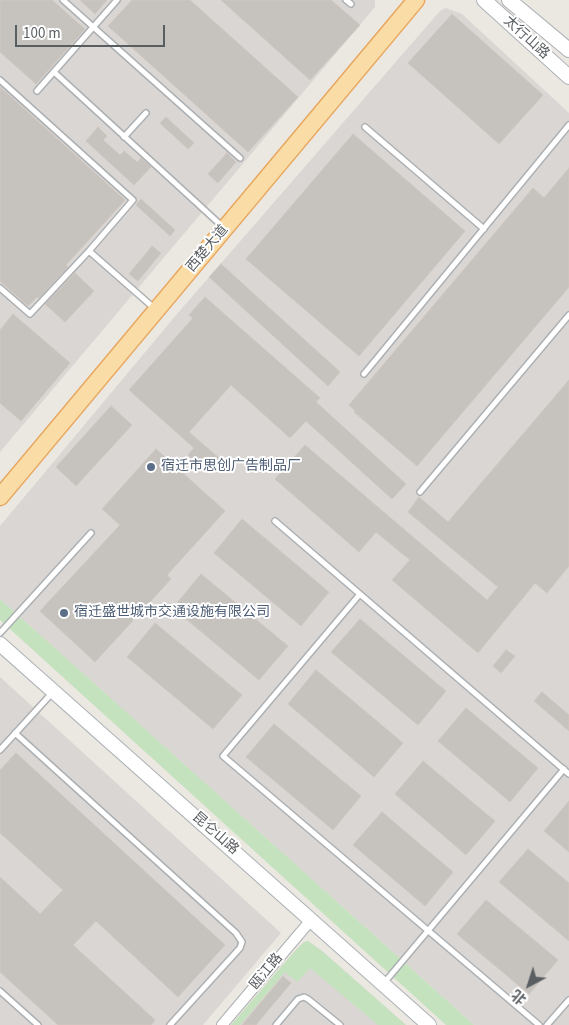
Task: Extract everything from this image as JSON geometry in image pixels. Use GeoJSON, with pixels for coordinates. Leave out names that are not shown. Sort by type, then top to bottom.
{"type":"FeatureCollection","features":[{"type":"Feature","properties":{"kind":"main road","name":"西楚大道"},"geometry":{"type":"LineString","coordinates":[[0,497],[416,0]]}},
{"type":"Feature","properties":{"kind":"street","name":"太行山路"},"geometry":{"type":"LineString","coordinates":[[484,0],[569,77]]}},
{"type":"Feature","properties":{"kind":"street","name":"太行山路"},"geometry":{"type":"LineString","coordinates":[[509,0],[569,50]]}},
{"type":"Feature","properties":{"kind":"street","name":"昆仑山路"},"geometry":{"type":"LineString","coordinates":[[0,644],[429,1025]]}},
{"type":"Feature","properties":{"kind":"street","name":"瓯江路"},"geometry":{"type":"LineString","coordinates":[[222,1025],[312,920]]}},
{"type":"Feature","properties":{"kind":"lane"},"geometry":{"type":"LineString","coordinates":[[63,0],[240,158]]}},
{"type":"Feature","properties":{"kind":"lane"},"geometry":{"type":"LineString","coordinates":[[37,91],[117,0]]}},
{"type":"Feature","properties":{"kind":"lane"},"geometry":{"type":"LineString","coordinates":[[346,0],[350,4]]}},
{"type":"Feature","properties":{"kind":"lane"},"geometry":{"type":"LineString","coordinates":[[54,72],[225,229]]}},
{"type":"Feature","properties":{"kind":"lane"},"geometry":{"type":"LineString","coordinates":[[0,80],[133,200],[89,252],[30,314],[0,288]]}},
{"type":"Feature","properties":{"kind":"lane"},"geometry":{"type":"LineString","coordinates":[[124,137],[146,113]]}},
{"type":"Feature","properties":{"kind":"lane"},"geometry":{"type":"LineString","coordinates":[[364,374],[569,125]]}},
{"type":"Feature","properties":{"kind":"lane"},"geometry":{"type":"LineString","coordinates":[[365,127],[484,229]]}},
{"type":"Feature","properties":{"kind":"lane"},"geometry":{"type":"LineString","coordinates":[[89,252],[156,310]]}},
{"type":"Feature","properties":{"kind":"lane"},"geometry":{"type":"LineString","coordinates":[[420,492],[569,315]]}},
{"type":"Feature","properties":{"kind":"lane"},"geometry":{"type":"LineString","coordinates":[[275,521],[569,774]]}},
{"type":"Feature","properties":{"kind":"lane"},"geometry":{"type":"LineString","coordinates":[[0,633],[90,533]]}},
{"type":"Feature","properties":{"kind":"lane"},"geometry":{"type":"LineString","coordinates":[[360,594],[223,756],[539,1025]]}},
{"type":"Feature","properties":{"kind":"lane"},"geometry":{"type":"LineString","coordinates":[[0,750],[53,691]]}},
{"type":"Feature","properties":{"kind":"lane"},"geometry":{"type":"LineString","coordinates":[[15,733],[236,933],[242,942],[240,948],[170,1025]]}},
{"type":"Feature","properties":{"kind":"lane"},"geometry":{"type":"LineString","coordinates":[[383,984],[564,769]]}},
{"type":"Feature","properties":{"kind":"lane"},"geometry":{"type":"LineString","coordinates":[[0,991],[38,1025]]}},
{"type":"Feature","properties":{"kind":"lane"},"geometry":{"type":"LineString","coordinates":[[276,1025],[298,999],[304,998],[308,999],[340,1025]]}},
{"type":"Feature","properties":{"kind":"lane"},"geometry":{"type":"LineString","coordinates":[[547,1025],[569,1000]]}},
{"type":"Feature","properties":{"kind":"shaded area"},"geometry":{"type":"Polygon","coordinates":[[[0,0],[375,0],[375,7],[0,452],[0,0]]]}},
{"type":"Feature","properties":{"kind":"shaded area"},"geometry":{"type":"Polygon","coordinates":[[[446,8],[462,14],[569,113],[569,1025],[474,1025],[0,599],[0,526],[177,314],[440,11],[446,8]]]}},
{"type":"Feature","properties":{"kind":"shaded area"},"geometry":{"type":"Polygon","coordinates":[[[0,677],[281,933],[203,1025],[0,1025],[0,677]]]}},
{"type":"Feature","properties":{"kind":"shaded area"},"geometry":{"type":"Polygon","coordinates":[[[308,941],[322,951],[406,1025],[231,1025],[293,953],[304,942],[308,941]]]}},
{"type":"Feature","properties":{"kind":"green space"},"geometry":{"type":"Polygon","coordinates":[[[0,599],[474,1025],[446,1025],[0,620],[0,599]]]}},
{"type":"Feature","properties":{"kind":"green space"},"geometry":{"type":"Polygon","coordinates":[[[308,941],[322,951],[406,1025],[378,1025],[310,968],[297,982],[285,972],[240,1025],[231,1025],[293,953],[304,942],[308,941]]]}},
{"type":"Feature","properties":{"kind":"building"},"geometry":{"type":"Polygon","coordinates":[[[0,0],[52,0],[85,29],[36,84],[0,52],[0,0]]]}},
{"type":"Feature","properties":{"kind":"building"},"geometry":{"type":"Polygon","coordinates":[[[80,0],[107,0],[95,14],[80,0]]]}},
{"type":"Feature","properties":{"kind":"building"},"geometry":{"type":"Polygon","coordinates":[[[132,0],[190,0],[298,97],[248,152],[108,26],[132,0]]]}},
{"type":"Feature","properties":{"kind":"building"},"geometry":{"type":"Polygon","coordinates":[[[221,0],[331,0],[360,25],[310,80],[221,0]]]}},
{"type":"Feature","properties":{"kind":"building"},"geometry":{"type":"Polygon","coordinates":[[[452,14],[543,95],[499,144],[408,63],[452,14]]]}},
{"type":"Feature","properties":{"kind":"building"},"geometry":{"type":"Polygon","coordinates":[[[0,87],[125,200],[66,265],[68,267],[39,298],[37,297],[28,306],[0,281],[0,87]]]}},
{"type":"Feature","properties":{"kind":"building"},"geometry":{"type":"Polygon","coordinates":[[[166,117],[194,143],[188,149],[160,123],[166,117]]]}},
{"type":"Feature","properties":{"kind":"building"},"geometry":{"type":"Polygon","coordinates":[[[98,127],[107,136],[103,140],[120,155],[124,151],[137,162],[141,158],[151,167],[134,185],[86,141],[98,127]]]}},
{"type":"Feature","properties":{"kind":"building"},"geometry":{"type":"Polygon","coordinates":[[[353,134],[465,231],[359,356],[246,259],[353,134]]]}},
{"type":"Feature","properties":{"kind":"building"},"geometry":{"type":"Polygon","coordinates":[[[227,153],[236,162],[218,183],[208,174],[227,153]]]}},
{"type":"Feature","properties":{"kind":"building"},"geometry":{"type":"Polygon","coordinates":[[[569,168],[569,287],[417,466],[354,412],[349,405],[533,188],[544,198],[569,168]]]}},
{"type":"Feature","properties":{"kind":"building"},"geometry":{"type":"Polygon","coordinates":[[[141,199],[175,230],[170,236],[136,205],[141,199]]]}},
{"type":"Feature","properties":{"kind":"building"},"geometry":{"type":"Polygon","coordinates":[[[152,246],[161,253],[138,281],[129,274],[152,246]]]}},
{"type":"Feature","properties":{"kind":"building"},"geometry":{"type":"Polygon","coordinates":[[[221,264],[340,372],[328,386],[209,277],[221,264]]]}},
{"type":"Feature","properties":{"kind":"building"},"geometry":{"type":"Polygon","coordinates":[[[75,273],[94,291],[65,322],[45,304],[75,273]]]}},
{"type":"Feature","properties":{"kind":"building"},"geometry":{"type":"Polygon","coordinates":[[[205,297],[320,398],[316,402],[406,484],[392,499],[306,421],[290,438],[231,385],[189,432],[219,458],[207,471],[188,455],[194,448],[129,390],[193,318],[189,315],[205,297]]]}},
{"type":"Feature","properties":{"kind":"building"},"geometry":{"type":"Polygon","coordinates":[[[13,314],[70,363],[21,421],[0,403],[0,330],[13,314]]]}},
{"type":"Feature","properties":{"kind":"building"},"geometry":{"type":"Polygon","coordinates":[[[569,380],[569,566],[547,593],[535,583],[478,653],[392,580],[410,560],[376,532],[359,552],[275,479],[305,445],[487,600],[498,587],[408,512],[419,497],[448,522],[569,380]]]}},
{"type":"Feature","properties":{"kind":"building"},"geometry":{"type":"Polygon","coordinates":[[[111,406],[132,425],[76,486],[56,467],[111,406]]]}},
{"type":"Feature","properties":{"kind":"building"},"geometry":{"type":"Polygon","coordinates":[[[156,449],[225,511],[167,575],[171,579],[95,662],[40,611],[120,525],[102,509],[156,449]]]}},
{"type":"Feature","properties":{"kind":"building"},"geometry":{"type":"Polygon","coordinates":[[[242,519],[329,592],[301,626],[214,553],[242,519]]]}},
{"type":"Feature","properties":{"kind":"building"},"geometry":{"type":"Polygon","coordinates":[[[201,574],[288,646],[259,680],[173,608],[201,574]]]}},
{"type":"Feature","properties":{"kind":"building"},"geometry":{"type":"Polygon","coordinates":[[[360,619],[446,691],[418,725],[331,652],[360,619]]]}},
{"type":"Feature","properties":{"kind":"building"},"geometry":{"type":"Polygon","coordinates":[[[155,623],[242,695],[213,729],[127,657],[155,623]]]}},
{"type":"Feature","properties":{"kind":"building"},"geometry":{"type":"Polygon","coordinates":[[[506,650],[515,656],[501,673],[493,666],[506,650]]]}},
{"type":"Feature","properties":{"kind":"building"},"geometry":{"type":"Polygon","coordinates":[[[316,670],[403,743],[374,777],[288,704],[316,670]]]}},
{"type":"Feature","properties":{"kind":"building"},"geometry":{"type":"Polygon","coordinates":[[[542,692],[569,715],[569,731],[534,701],[542,692]]]}},
{"type":"Feature","properties":{"kind":"building"},"geometry":{"type":"Polygon","coordinates":[[[466,708],[538,768],[510,802],[438,741],[466,708]]]}},
{"type":"Feature","properties":{"kind":"building"},"geometry":{"type":"Polygon","coordinates":[[[274,724],[361,796],[333,830],[246,757],[274,724]]]}},
{"type":"Feature","properties":{"kind":"building"},"geometry":{"type":"Polygon","coordinates":[[[16,753],[225,945],[178,997],[96,921],[73,945],[155,1020],[151,1025],[58,1025],[0,972],[0,877],[40,914],[63,890],[0,833],[0,770],[16,753]]]}},
{"type":"Feature","properties":{"kind":"building"},"geometry":{"type":"Polygon","coordinates":[[[423,761],[495,821],[466,855],[395,794],[423,761]]]}},
{"type":"Feature","properties":{"kind":"building"},"geometry":{"type":"Polygon","coordinates":[[[569,801],[569,852],[544,831],[569,801]]]}},
{"type":"Feature","properties":{"kind":"building"},"geometry":{"type":"Polygon","coordinates":[[[382,812],[453,872],[425,906],[353,845],[382,812]]]}},
{"type":"Feature","properties":{"kind":"building"},"geometry":{"type":"Polygon","coordinates":[[[528,849],[569,883],[569,941],[499,882],[528,849]]]}},
{"type":"Feature","properties":{"kind":"building"},"geometry":{"type":"Polygon","coordinates":[[[486,900],[558,960],[529,994],[457,934],[486,900]]]}},
{"type":"Feature","properties":{"kind":"building"},"geometry":{"type":"Polygon","coordinates":[[[283,976],[291,983],[256,1025],[242,1025],[283,976]]]}},
{"type":"Feature","properties":{"kind":"place","name":"宿迁市思创广告制品厂"},"geometry":{"type":"Point","coordinates":[151,467]}},
{"type":"Feature","properties":{"kind":"place","name":"宿迁盛世城市交通设施有限公司"},"geometry":{"type":"Point","coordinates":[64,613]}}]}
